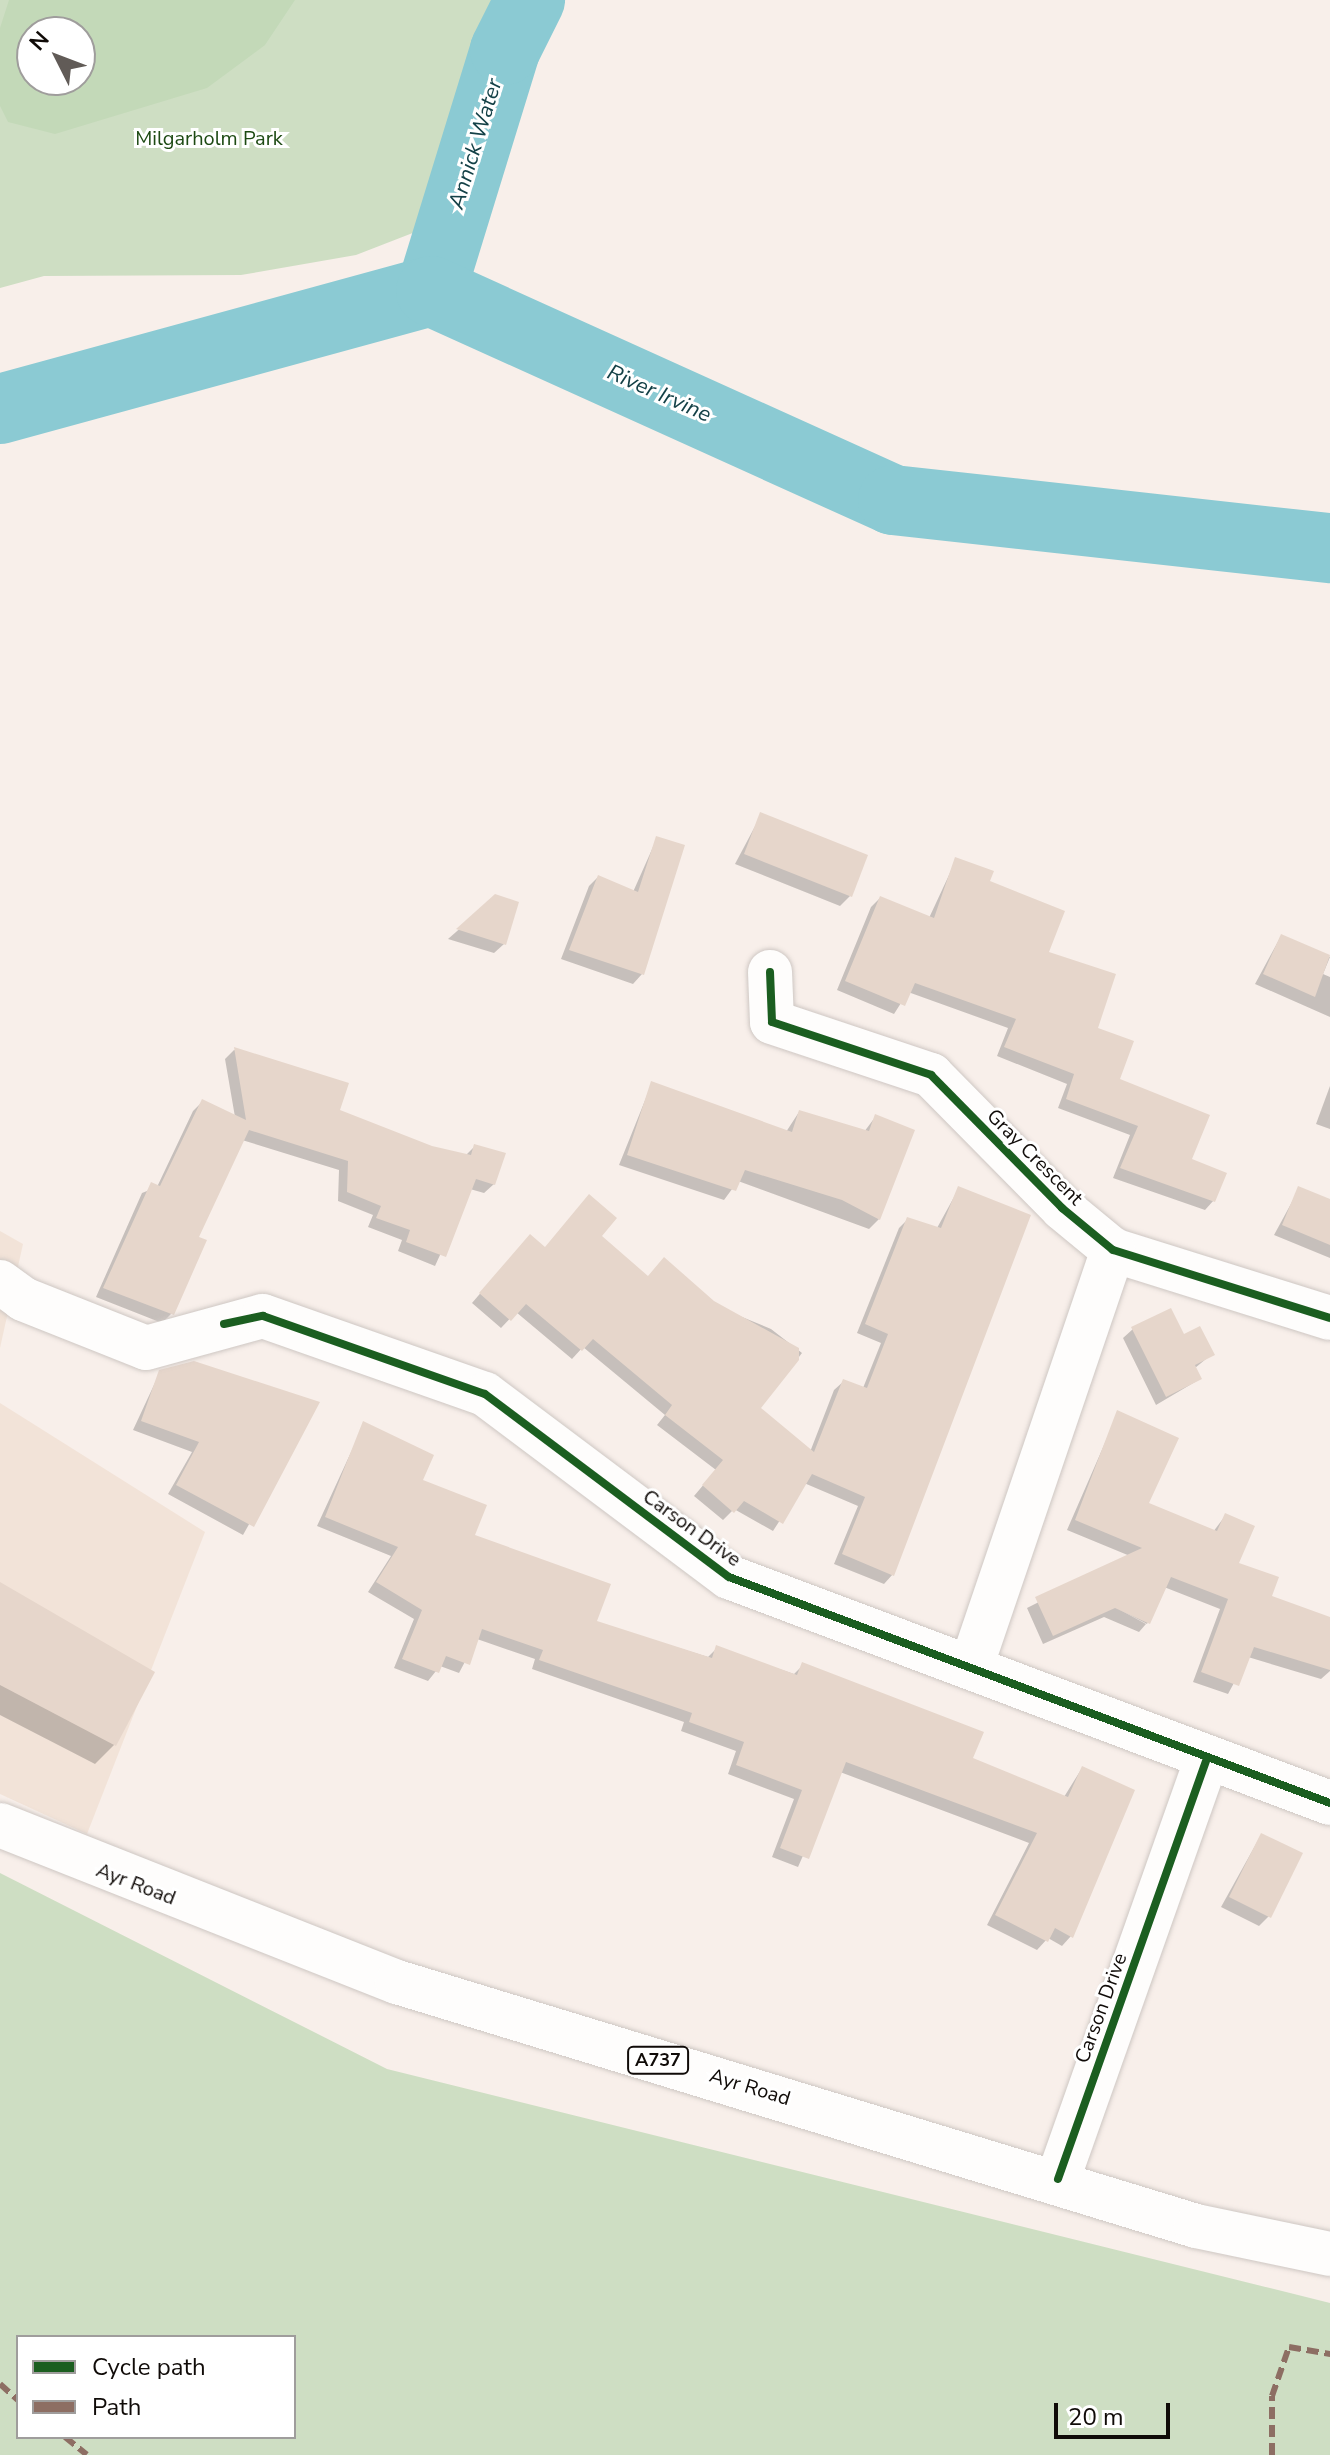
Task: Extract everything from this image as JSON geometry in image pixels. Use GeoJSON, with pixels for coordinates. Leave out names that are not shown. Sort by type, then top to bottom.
{"type":"FeatureCollection","features":[{"type":"Feature","properties":{"kind":"street","name":"Gray Crescent"},"geometry":{"type":"LineString","coordinates":[[770,972],[772,1022],[931,1075],[1062,1208],[1113,1250],[1330,1318]]}},
{"type":"Feature","properties":{"kind":"street"},"geometry":{"type":"LineString","coordinates":[[971,1667],[1113,1250]]}},
{"type":"Feature","properties":{"kind":"street","name":"Carson Drive"},"geometry":{"type":"LineString","coordinates":[[0,1282],[23,1299],[146,1348],[224,1324],[263,1316],[485,1394],[729,1577],[1330,1803]]}},
{"type":"Feature","properties":{"kind":"street","name":"Carson Drive"},"geometry":{"type":"LineString","coordinates":[[1058,2179],[1207,1758]]}},
{"type":"Feature","properties":{"kind":"street","name":"Ayr Road"},"geometry":{"type":"LineString","coordinates":[[0,1825],[397,1982],[1058,2179],[1196,2226],[1330,2254]]}},
{"type":"Feature","properties":{"kind":"shaded area"},"geometry":{"type":"Polygon","coordinates":[[[0,1231],[23,1244],[0,1348],[0,1231]]]}},
{"type":"Feature","properties":{"kind":"shaded area"},"geometry":{"type":"Polygon","coordinates":[[[0,1403],[205,1532],[87,1834],[0,1794],[0,1403]]]}},
{"type":"Feature","properties":{"kind":"green space","name":"Milgarholm Park"},"geometry":{"type":"Polygon","coordinates":[[[0,0],[499,0],[480,44],[454,157],[423,229],[356,255],[241,275],[44,276],[0,288],[0,0]]]}},
{"type":"Feature","properties":{"kind":"green space"},"geometry":{"type":"Polygon","coordinates":[[[9,0],[295,0],[265,45],[207,88],[55,134],[8,122],[0,106],[0,28],[9,0]]]}},
{"type":"Feature","properties":{"kind":"green space"},"geometry":{"type":"Polygon","coordinates":[[[0,1873],[387,2069],[1330,2303],[1330,2455],[0,2455],[0,1873]]]}},
{"type":"Feature","properties":{"kind":"building"},"geometry":{"type":"Polygon","coordinates":[[[760,812],[868,855],[852,897],[744,854],[760,812]]]}},
{"type":"Feature","properties":{"kind":"building"},"geometry":{"type":"Polygon","coordinates":[[[656,836],[685,845],[644,975],[569,950],[598,875],[638,892],[656,836]]]}},
{"type":"Feature","properties":{"kind":"building"},"geometry":{"type":"Polygon","coordinates":[[[955,857],[994,871],[990,881],[1065,911],[1049,952],[1116,974],[1098,1028],[1134,1041],[1120,1079],[1210,1115],[1192,1159],[1227,1173],[1215,1202],[1120,1168],[1138,1126],[1066,1099],[1074,1074],[1004,1047],[1016,1019],[915,983],[905,1006],[845,981],[880,896],[934,918],[955,857]]]}},
{"type":"Feature","properties":{"kind":"building"},"geometry":{"type":"Polygon","coordinates":[[[495,894],[519,902],[506,945],[456,929],[495,894]]]}},
{"type":"Feature","properties":{"kind":"building"},"geometry":{"type":"Polygon","coordinates":[[[1281,934],[1330,955],[1315,997],[1263,974],[1281,934]]]}},
{"type":"Feature","properties":{"kind":"building"},"geometry":{"type":"Polygon","coordinates":[[[234,1047],[349,1083],[340,1110],[432,1146],[471,1155],[474,1144],[506,1153],[495,1185],[476,1179],[446,1257],[406,1242],[410,1230],[376,1218],[381,1206],[347,1192],[348,1161],[249,1130],[199,1237],[207,1240],[174,1315],[103,1288],[151,1182],[160,1186],[202,1099],[246,1120],[234,1047]]]}},
{"type":"Feature","properties":{"kind":"building"},"geometry":{"type":"Polygon","coordinates":[[[651,1081],[792,1132],[799,1110],[869,1131],[875,1114],[915,1130],[880,1220],[842,1200],[745,1170],[736,1191],[627,1155],[651,1081]]]}},
{"type":"Feature","properties":{"kind":"building"},"geometry":{"type":"Polygon","coordinates":[[[958,1186],[1031,1215],[894,1576],[842,1554],[865,1497],[812,1474],[783,1524],[744,1501],[734,1513],[702,1485],[723,1460],[665,1415],[672,1405],[593,1339],[582,1351],[526,1304],[511,1321],[479,1293],[530,1234],[545,1247],[589,1194],[617,1218],[602,1236],[648,1276],[664,1257],[714,1301],[799,1348],[799,1360],[761,1408],[814,1452],[843,1379],[867,1388],[888,1334],[865,1324],[907,1217],[941,1228],[958,1186]]]}},
{"type":"Feature","properties":{"kind":"building"},"geometry":{"type":"Polygon","coordinates":[[[1298,1186],[1330,1199],[1330,1245],[1282,1225],[1298,1186]]]}},
{"type":"Feature","properties":{"kind":"building"},"geometry":{"type":"Polygon","coordinates":[[[1171,1308],[1184,1334],[1200,1326],[1215,1355],[1195,1365],[1202,1379],[1166,1397],[1131,1327],[1171,1308]]]}},
{"type":"Feature","properties":{"kind":"building"},"geometry":{"type":"Polygon","coordinates":[[[194,1361],[320,1402],[254,1527],[176,1485],[199,1442],[141,1421],[159,1370],[194,1361]]]}},
{"type":"Feature","properties":{"kind":"building"},"geometry":{"type":"Polygon","coordinates":[[[1117,1410],[1179,1438],[1149,1503],[1217,1531],[1225,1513],[1255,1526],[1239,1563],[1279,1577],[1272,1596],[1330,1617],[1330,1670],[1254,1647],[1239,1686],[1201,1672],[1228,1599],[1171,1577],[1150,1624],[1115,1608],[1053,1636],[1035,1597],[1142,1548],[1075,1520],[1117,1410]]]}},
{"type":"Feature","properties":{"kind":"building"},"geometry":{"type":"Polygon","coordinates":[[[363,1421],[434,1455],[423,1480],[487,1505],[475,1535],[611,1584],[597,1621],[712,1658],[716,1645],[797,1675],[802,1662],[984,1732],[973,1758],[1068,1797],[1082,1766],[1135,1790],[1073,1938],[1055,1928],[1048,1942],[995,1915],[1037,1833],[846,1762],[809,1859],[780,1848],[802,1790],[736,1765],[744,1742],[689,1722],[692,1713],[539,1660],[543,1650],[482,1629],[470,1665],[446,1656],[439,1673],[402,1659],[422,1610],[376,1582],[398,1547],[325,1517],[363,1421]]]}},
{"type":"Feature","properties":{"kind":"building"},"geometry":{"type":"Polygon","coordinates":[[[0,1582],[155,1672],[116,1746],[0,1685],[0,1582]]]}},
{"type":"Feature","properties":{"kind":"building"},"geometry":{"type":"Polygon","coordinates":[[[1261,1833],[1303,1853],[1271,1918],[1229,1897],[1261,1833]]]}},
{"type":"Feature","properties":{"kind":"waterway","name":"Annick Water"},"geometry":{"type":"LineString","coordinates":[[431,291],[505,50],[530,0]]}},
{"type":"Feature","properties":{"kind":"waterway","name":"River Irvine"},"geometry":{"type":"LineString","coordinates":[[0,409],[431,291],[893,500],[1330,548]]}},
{"type":"Feature","properties":{"kind":"marked path"},"geometry":{"type":"LineString","coordinates":[[1272,2455],[1272,2396],[1289,2347],[1330,2354]]}},
{"type":"Feature","properties":{"kind":"marked path"},"geometry":{"type":"LineString","coordinates":[[0,2384],[16,2398]]}},
{"type":"Feature","properties":{"kind":"marked path"},"geometry":{"type":"LineString","coordinates":[[67,2439],[87,2455]]}},
{"type":"Feature","properties":{"kind":"cycle path"},"geometry":{"type":"LineString","coordinates":[[770,972],[772,1022],[931,1075],[1062,1208],[1113,1250],[1330,1318]]}},
{"type":"Feature","properties":{"kind":"cycle path"},"geometry":{"type":"LineString","coordinates":[[224,1324],[263,1316],[485,1394],[729,1577],[1330,1803]]}},
{"type":"Feature","properties":{"kind":"cycle path"},"geometry":{"type":"LineString","coordinates":[[1058,2179],[1207,1758]]}}]}
